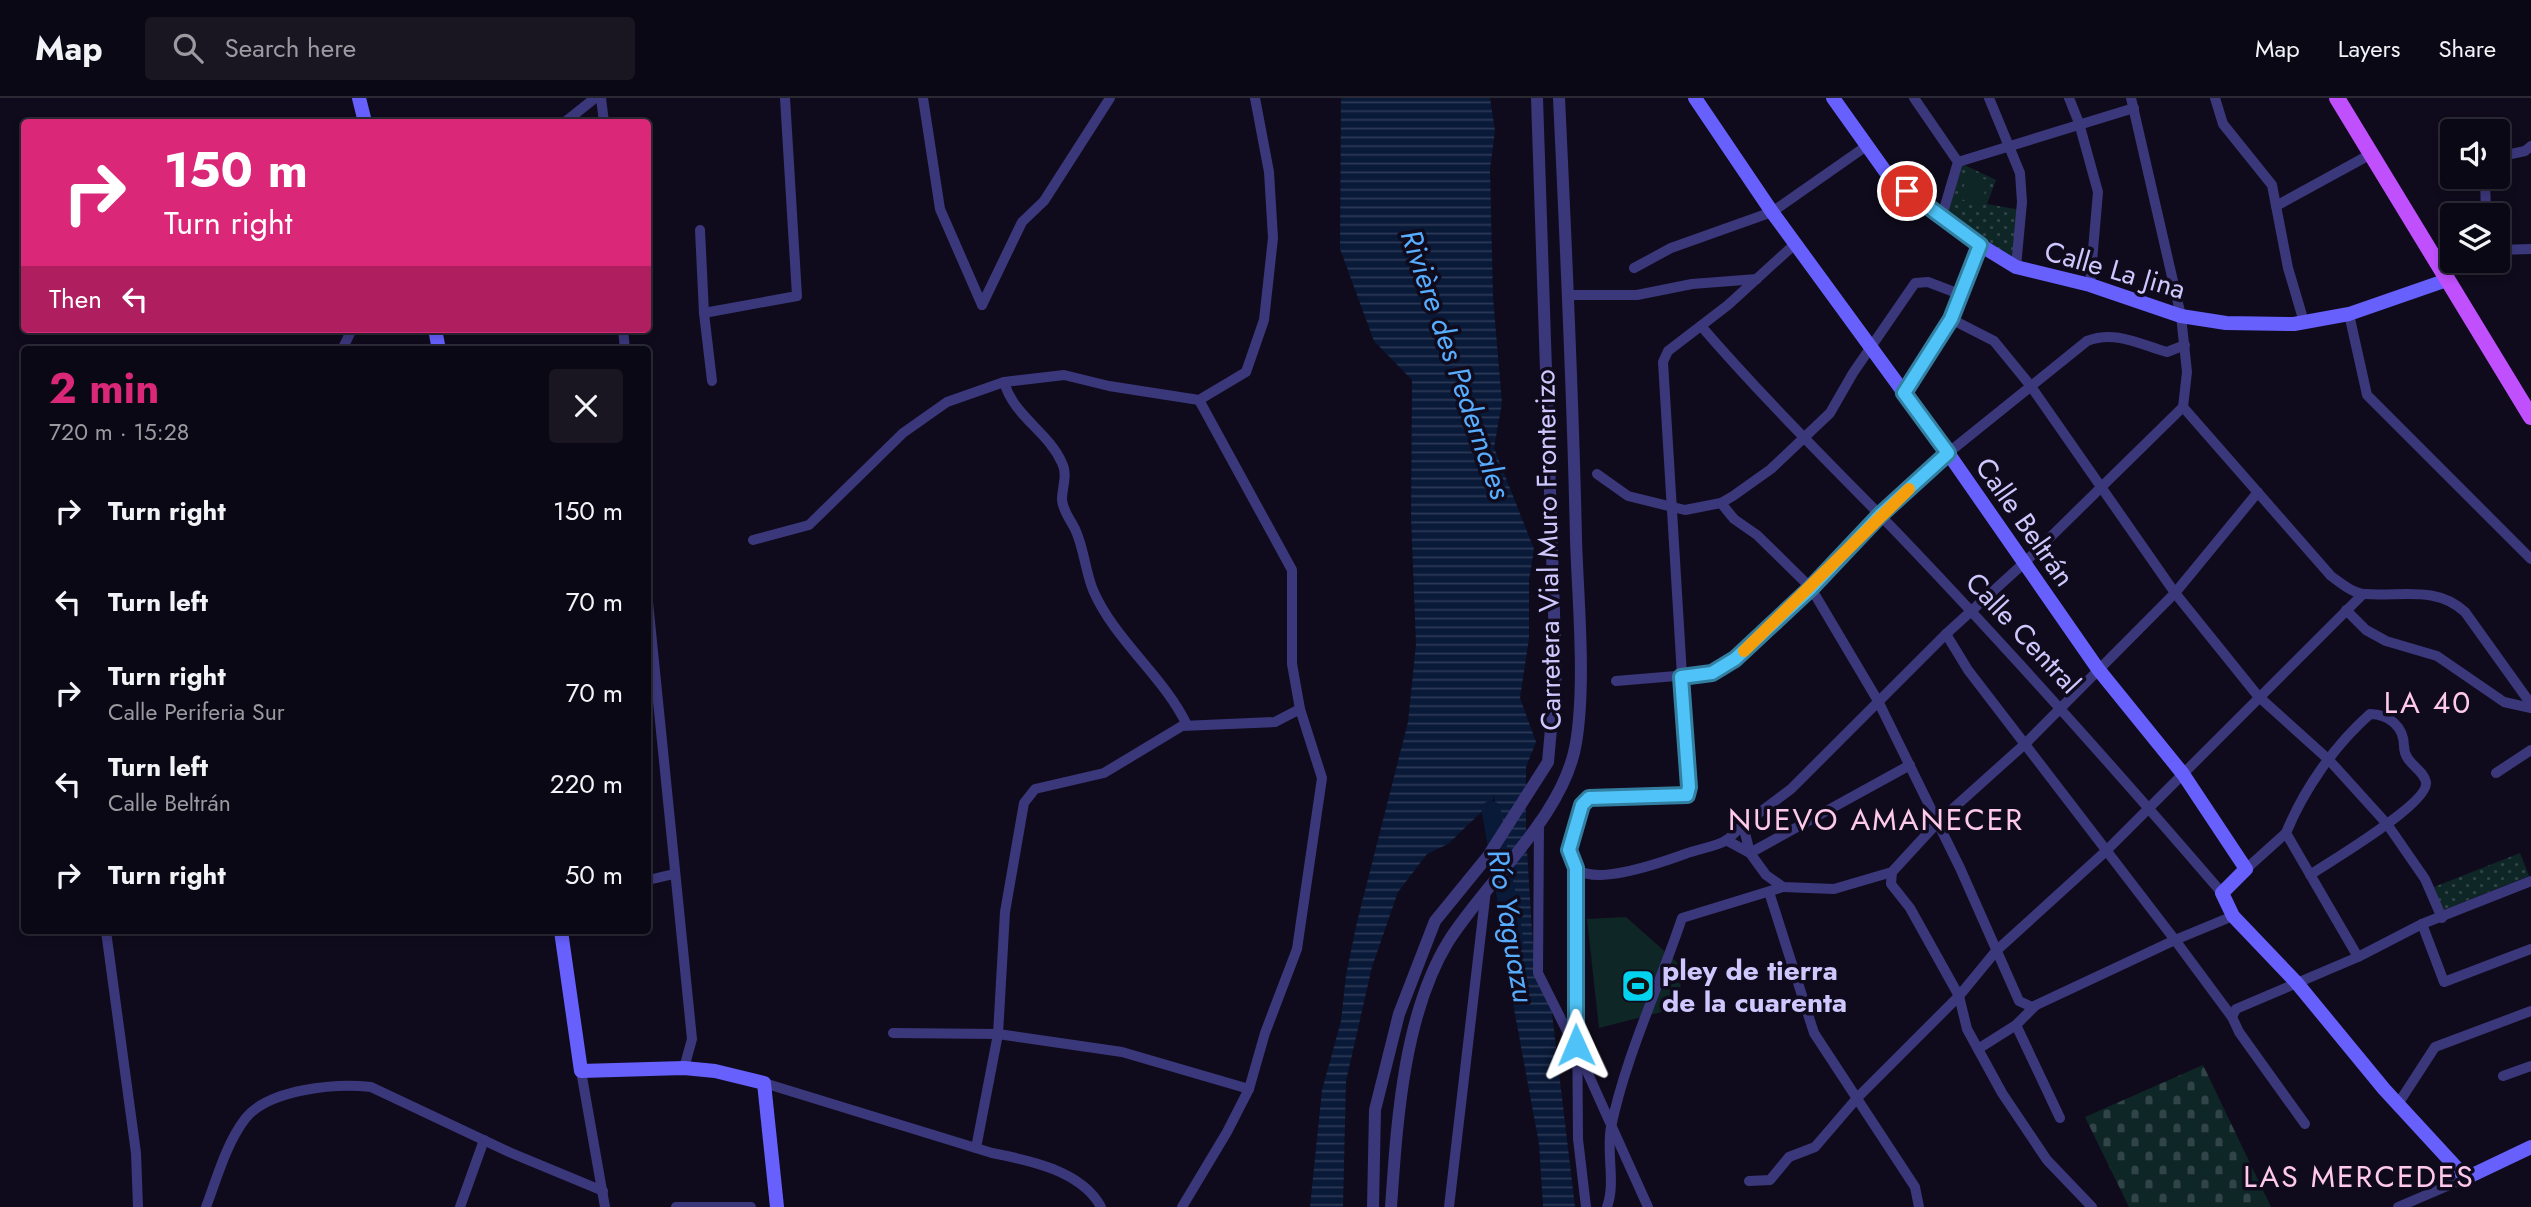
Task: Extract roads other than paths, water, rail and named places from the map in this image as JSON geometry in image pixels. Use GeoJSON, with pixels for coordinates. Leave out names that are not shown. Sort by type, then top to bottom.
{"type":"FeatureCollection","features":[{"type":"Feature","properties":{"kind":"main road"},"geometry":{"type":"LineString","coordinates":[[359,98],[364,119]]}},
{"type":"Feature","properties":{"kind":"main road","name":"Calle Beltrán"},"geometry":{"type":"LineString","coordinates":[[1695,98],[1772,212],[1948,453],[2098,669],[2183,774],[2246,869]]}},
{"type":"Feature","properties":{"kind":"main road","name":"Calle La Jina"},"geometry":{"type":"LineString","coordinates":[[1832,98],[1890,178],[1980,245],[2016,267],[2090,285],[2181,316],[2263,326],[2304,322],[2349,314],[2447,279]]}},
{"type":"Feature","properties":{"kind":"main road"},"geometry":{"type":"LineString","coordinates":[[2337,98],[2371,154],[2440,254]]}},
{"type":"Feature","properties":{"kind":"main road"},"geometry":{"type":"LineString","coordinates":[[2446,273],[2447,279],[2531,417]]}},
{"type":"Feature","properties":{"kind":"main road"},"geometry":{"type":"LineString","coordinates":[[2222,893],[2246,869]]}},
{"type":"Feature","properties":{"kind":"main road","name":"Calle Central"},"geometry":{"type":"LineString","coordinates":[[2222,893],[2233,916],[2297,982],[2398,1104],[2466,1178]]}},
{"type":"Feature","properties":{"kind":"main road"},"geometry":{"type":"LineString","coordinates":[[561,934],[580,1072],[684,1068],[715,1071],[764,1083],[777,1207]]}},
{"type":"Feature","properties":{"kind":"main road"},"geometry":{"type":"LineString","coordinates":[[2466,1178],[2531,1147]]}},
{"type":"Feature","properties":{"kind":"street"},"geometry":{"type":"LineString","coordinates":[[569,119],[595,98]]}},
{"type":"Feature","properties":{"kind":"street"},"geometry":{"type":"LineString","coordinates":[[601,98],[604,119]]}},
{"type":"Feature","properties":{"kind":"street"},"geometry":{"type":"LineString","coordinates":[[704,313],[797,296],[785,98]]}},
{"type":"Feature","properties":{"kind":"street"},"geometry":{"type":"LineString","coordinates":[[923,98],[940,209],[982,305],[1023,222],[1044,201],[1110,98]]}},
{"type":"Feature","properties":{"kind":"street"},"geometry":{"type":"LineString","coordinates":[[753,540],[809,525],[903,433],[947,402],[1004,382],[1064,375],[1109,386],[1199,400],[1246,372],[1264,320],[1273,238],[1269,172],[1255,98]]}},
{"type":"Feature","properties":{"kind":"street","name":"Carretera Vial Muro Fronterizo"},"geometry":{"type":"LineString","coordinates":[[1373,1207],[1375,1110],[1399,1014],[1435,921],[1488,856],[1548,762],[1556,673],[1537,98]]}},
{"type":"Feature","properties":{"kind":"street","name":"Carretera Vial Muro Fronterizo"},"geometry":{"type":"LineString","coordinates":[[1391,1207],[1397,1112],[1429,983],[1447,944],[1554,800],[1576,743],[1579,665],[1559,98]]}},
{"type":"Feature","properties":{"kind":"street"},"geometry":{"type":"LineString","coordinates":[[1914,98],[1958,162]]}},
{"type":"Feature","properties":{"kind":"street"},"geometry":{"type":"LineString","coordinates":[[1989,98],[2020,173],[2022,202],[2016,267]]}},
{"type":"Feature","properties":{"kind":"street"},"geometry":{"type":"LineString","coordinates":[[2069,98],[2079,122],[2098,191],[2090,285]]}},
{"type":"Feature","properties":{"kind":"street"},"geometry":{"type":"LineString","coordinates":[[2215,98],[2223,124],[2272,185],[2288,268],[2304,322]]}},
{"type":"Feature","properties":{"kind":"street"},"geometry":{"type":"LineString","coordinates":[[1576,868],[1584,873],[1607,876],[1640,869],[1726,840],[1791,789],[1946,634],[2024,563],[2183,407],[2187,372],[2181,316],[2132,103],[1958,162]]}},
{"type":"Feature","properties":{"kind":"street"},"geometry":{"type":"LineString","coordinates":[[2510,154],[2525,151],[2531,146]]}},
{"type":"Feature","properties":{"kind":"street"},"geometry":{"type":"LineString","coordinates":[[1634,268],[1671,248],[1772,212],[1865,147]]}},
{"type":"Feature","properties":{"kind":"street"},"geometry":{"type":"LineString","coordinates":[[2276,206],[2371,154]]}},
{"type":"Feature","properties":{"kind":"street"},"geometry":{"type":"LineString","coordinates":[[1942,216],[1958,162]]}},
{"type":"Feature","properties":{"kind":"street"},"geometry":{"type":"LineString","coordinates":[[700,230],[704,313],[712,381]]}},
{"type":"Feature","properties":{"kind":"street"},"geometry":{"type":"LineString","coordinates":[[1586,1207],[1578,1139],[1576,868],[1569,850],[1582,805],[1589,798],[1682,796],[1689,791],[1663,362],[1668,351],[1757,279],[1796,243]]}},
{"type":"Feature","properties":{"kind":"street"},"geometry":{"type":"LineString","coordinates":[[1904,393],[1951,319],[1980,245]]}},
{"type":"Feature","properties":{"kind":"street"},"geometry":{"type":"LineString","coordinates":[[2510,250],[2531,249]]}},
{"type":"Feature","properties":{"kind":"street"},"geometry":{"type":"LineString","coordinates":[[1568,295],[1637,295],[1692,284],[1757,279]]}},
{"type":"Feature","properties":{"kind":"street"},"geometry":{"type":"LineString","coordinates":[[1597,474],[1628,496],[1692,510],[1721,503],[1771,469],[1830,413],[1871,346],[1915,283],[1928,282],[1962,295]]}},
{"type":"Feature","properties":{"kind":"street"},"geometry":{"type":"LineString","coordinates":[[2349,314],[2367,395],[2531,559]]}},
{"type":"Feature","properties":{"kind":"street"},"geometry":{"type":"LineString","coordinates":[[1951,319],[1994,341],[2031,385],[2099,488],[2175,593],[2258,696],[2329,760],[2386,824],[2425,878],[2442,918]]}},
{"type":"Feature","properties":{"kind":"street","name":"Calle Central"},"geometry":{"type":"LineString","coordinates":[[1701,326],[1804,440],[1880,515],[2060,708],[2222,893]]}},
{"type":"Feature","properties":{"kind":"street"},"geometry":{"type":"LineString","coordinates":[[1616,681],[1681,677],[1712,673],[1725,667],[1811,588],[1880,515],[1948,453],[2087,341],[2099,336],[2117,335],[2167,352],[2185,345]]}},
{"type":"Feature","properties":{"kind":"street"},"geometry":{"type":"LineString","coordinates":[[1004,382],[1008,397],[1018,412],[1063,464],[1065,512],[1082,546],[1094,590],[1114,625],[1175,701],[1187,725]]}},
{"type":"Feature","properties":{"kind":"street"},"geometry":{"type":"LineString","coordinates":[[1182,1207],[1227,1132],[1249,1089],[1265,1032],[1297,950],[1322,778],[1300,709],[1292,664],[1292,570],[1199,400]]}},
{"type":"Feature","properties":{"kind":"street"},"geometry":{"type":"LineString","coordinates":[[2183,407],[2331,576],[2363,594],[2405,592],[2451,599],[2482,634],[2531,706]]}},
{"type":"Feature","properties":{"kind":"street"},"geometry":{"type":"LineString","coordinates":[[1607,1207],[1612,1126],[1630,1058],[1656,996],[1682,918],[1783,887],[1834,889],[1892,872],[1938,822],[2026,743],[2175,593],[2258,492]]}},
{"type":"Feature","properties":{"kind":"street"},"geometry":{"type":"LineString","coordinates":[[1721,503],[1734,519],[1757,535],[1811,588],[1878,701],[1938,822],[2019,1001],[2026,1006],[2035,1006]]}},
{"type":"Feature","properties":{"kind":"street"},"geometry":{"type":"LineString","coordinates":[[1749,1181],[1770,1180],[1781,1171],[1789,1157],[1815,1147],[1858,1097],[1959,996],[1996,951],[2106,851],[2258,696],[2363,594]]}},
{"type":"Feature","properties":{"kind":"street"},"geometry":{"type":"LineString","coordinates":[[2346,610],[2366,630],[2386,641],[2437,656],[2469,681],[2504,702],[2531,706]]}},
{"type":"Feature","properties":{"kind":"street"},"geometry":{"type":"LineString","coordinates":[[651,633],[692,1039],[684,1068]]}},
{"type":"Feature","properties":{"kind":"street"},"geometry":{"type":"LineString","coordinates":[[1946,634],[1968,670],[2232,1017],[2239,1032],[2305,1124]]}},
{"type":"Feature","properties":{"kind":"street"},"geometry":{"type":"LineString","coordinates":[[976,1148],[998,1034],[1004,912],[1024,803],[1028,796],[1035,789],[1047,785],[1104,773],[1187,725],[1275,722],[1300,709]]}},
{"type":"Feature","properties":{"kind":"street"},"geometry":{"type":"LineString","coordinates":[[2246,869],[2286,833],[2295,810],[2329,760],[2370,714],[2381,714],[2399,726],[2404,735],[2404,751],[2409,762],[2427,784],[2418,800],[2310,875]]}},
{"type":"Feature","properties":{"kind":"street"},"geometry":{"type":"LineString","coordinates":[[2496,773],[2531,750]]}},
{"type":"Feature","properties":{"kind":"street"},"geometry":{"type":"LineString","coordinates":[[1750,853],[1910,765]]}},
{"type":"Feature","properties":{"kind":"street"},"geometry":{"type":"LineString","coordinates":[[1539,821],[1538,973],[1648,1207]]}},
{"type":"Feature","properties":{"kind":"street"},"geometry":{"type":"LineString","coordinates":[[1743,825],[1750,853],[1766,875],[1783,887]]}},
{"type":"Feature","properties":{"kind":"street"},"geometry":{"type":"LineString","coordinates":[[2286,833],[2357,957]]}},
{"type":"Feature","properties":{"kind":"street"},"geometry":{"type":"LineString","coordinates":[[1726,840],[1750,853]]}},
{"type":"Feature","properties":{"kind":"street"},"geometry":{"type":"LineString","coordinates":[[1892,872],[1891,884],[1910,908],[1959,996],[1968,1028],[1978,1049],[2030,1137],[2047,1160],[2092,1207]]}},
{"type":"Feature","properties":{"kind":"street"},"geometry":{"type":"LineString","coordinates":[[651,879],[674,874]]}},
{"type":"Feature","properties":{"kind":"street"},"geometry":{"type":"LineString","coordinates":[[2232,1017],[2241,1007],[2357,957],[2422,924],[2531,881]]}},
{"type":"Feature","properties":{"kind":"street"},"geometry":{"type":"LineString","coordinates":[[1449,1207],[1487,888]]}},
{"type":"Feature","properties":{"kind":"street"},"geometry":{"type":"LineString","coordinates":[[1769,891],[1814,1033],[1915,1187],[1919,1207]]}},
{"type":"Feature","properties":{"kind":"street"},"geometry":{"type":"LineString","coordinates":[[1978,1049],[2016,1025],[2035,1006],[2175,940],[2233,916]]}},
{"type":"Feature","properties":{"kind":"street"},"geometry":{"type":"LineString","coordinates":[[2422,924],[2444,982],[2531,949]]}},
{"type":"Feature","properties":{"kind":"street"},"geometry":{"type":"LineString","coordinates":[[106,934],[136,1153],[138,1207]]}},
{"type":"Feature","properties":{"kind":"street"},"geometry":{"type":"LineString","coordinates":[[2398,1104],[2435,1047],[2531,1011]]}},
{"type":"Feature","properties":{"kind":"street"},"geometry":{"type":"LineString","coordinates":[[2016,1025],[2060,1118]]}},
{"type":"Feature","properties":{"kind":"street"},"geometry":{"type":"LineString","coordinates":[[893,1033],[998,1034],[1122,1052],[1249,1089]]}},
{"type":"Feature","properties":{"kind":"street"},"geometry":{"type":"LineString","coordinates":[[2503,1076],[2531,1066]]}},
{"type":"Feature","properties":{"kind":"street"},"geometry":{"type":"LineString","coordinates":[[580,1072],[605,1207]]}},
{"type":"Feature","properties":{"kind":"street"},"geometry":{"type":"LineString","coordinates":[[764,1083],[976,1148],[1022,1159],[1083,1184],[1101,1207]]}},
{"type":"Feature","properties":{"kind":"street"},"geometry":{"type":"LineString","coordinates":[[205,1207],[226,1154],[246,1117],[261,1104],[319,1086],[371,1087],[484,1140],[603,1191]]}},
{"type":"Feature","properties":{"kind":"street"},"geometry":{"type":"LineString","coordinates":[[460,1207],[484,1140]]}},
{"type":"Feature","properties":{"kind":"street"},"geometry":{"type":"LineString","coordinates":[[2398,1207],[2466,1178]]}},
{"type":"Feature","properties":{"kind":"street"},"geometry":{"type":"LineString","coordinates":[[676,1207],[751,1207]]}},
{"type":"Feature","properties":{"kind":"water","name":"Rivière des Pedernales"},"geometry":{"type":"Polygon","coordinates":[[[1341,98],[1490,98],[1495,131],[1490,169],[1493,297],[1502,403],[1494,448],[1534,549],[1529,580],[1529,638],[1520,698],[1536,742],[1526,767],[1526,835],[1534,962],[1551,1005],[1575,1207],[1543,1207],[1539,1144],[1510,987],[1509,900],[1494,795],[1492,802],[1448,844],[1427,854],[1398,892],[1372,967],[1346,1081],[1343,1207],[1310,1207],[1322,1090],[1341,1021],[1346,975],[1357,922],[1408,722],[1416,644],[1411,517],[1412,380],[1374,341],[1340,249],[1341,98]]]}},
{"type":"Feature","properties":{"kind":"waterway","name":"Río Yaguazu"},"geometry":{"type":"LineString","coordinates":[[1491,810],[1514,940]]}},
{"type":"Feature","properties":{"kind":"place","name":"pley de tierra de la cuarenta"},"geometry":{"type":"Point","coordinates":[1638,986]}},
{"type":"Feature","properties":{"kind":"district","name":"LA 40"},"geometry":{"type":"Point","coordinates":[2428,702]}},
{"type":"Feature","properties":{"kind":"district","name":"NUEVO AMANECER"},"geometry":{"type":"Point","coordinates":[1876,819]}},
{"type":"Feature","properties":{"kind":"district","name":"LAS MERCEDES"},"geometry":{"type":"Point","coordinates":[2359,1176]}}]}
